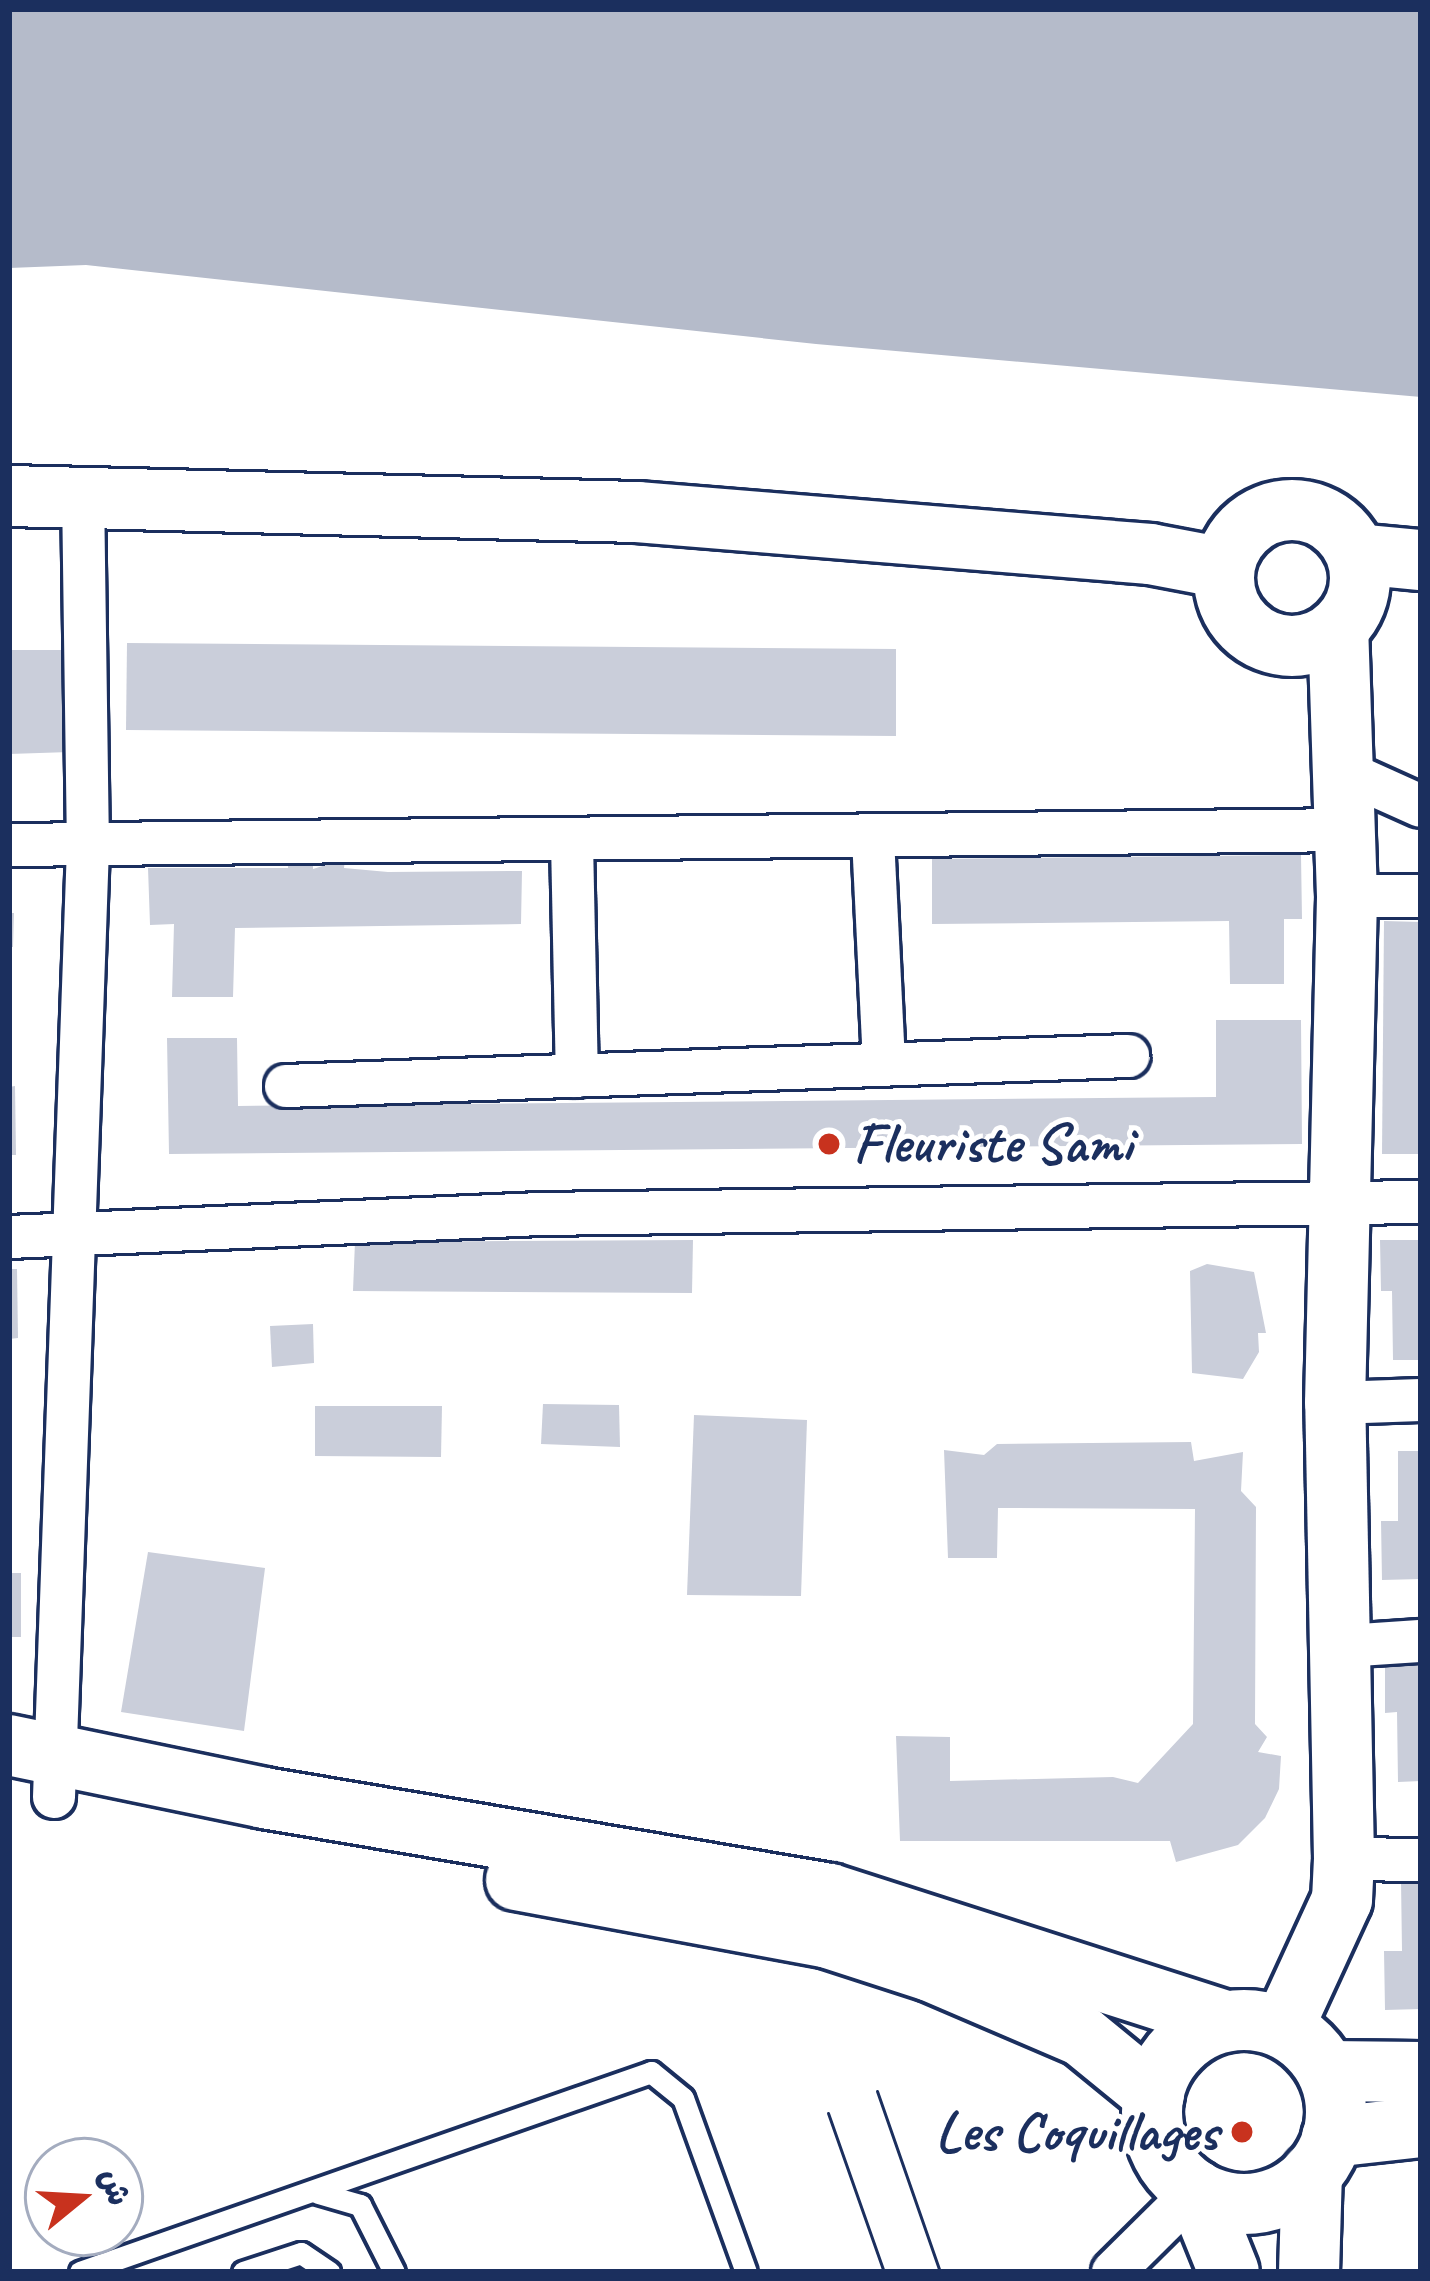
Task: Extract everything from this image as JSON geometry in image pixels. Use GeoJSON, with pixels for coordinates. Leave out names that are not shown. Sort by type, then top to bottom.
{"type":"FeatureCollection","features":[{"type":"Feature","properties":{"kind":"street"},"geometry":{"type":"LineString","coordinates":[[33,1771],[75,1236],[88,849],[83,495]]}},
{"type":"Feature","properties":{"kind":"street"},"geometry":{"type":"LineString","coordinates":[[9,496],[637,512],[1150,554],[1224,568]]}},
{"type":"Feature","properties":{"kind":"street"},"geometry":{"type":"LineString","coordinates":[[1280,645],[1321,640],[1338,629],[1359,595],[1357,554],[1329,519],[1285,509],[1245,527],[1224,568],[1225,589],[1243,626],[1280,645],[1342,744],[1421,806]]}},
{"type":"Feature","properties":{"kind":"street"},"geometry":{"type":"LineString","coordinates":[[1357,554],[1421,560]]}},
{"type":"Feature","properties":{"kind":"street"},"geometry":{"type":"LineString","coordinates":[[1228,2272],[1196,2191],[1156,2141],[1154,2095],[1174,2050],[1254,2024],[1342,1900],[1345,1646],[1335,1403],[1347,896],[1338,629]]}},
{"type":"Feature","properties":{"kind":"street"},"geometry":{"type":"LineString","coordinates":[[9,845],[88,849],[1344,830]]}},
{"type":"Feature","properties":{"kind":"street"},"geometry":{"type":"LineString","coordinates":[[873,838],[884,1065]]}},
{"type":"Feature","properties":{"kind":"street"},"geometry":{"type":"LineString","coordinates":[[572,842],[577,1076]]}},
{"type":"Feature","properties":{"kind":"street"},"geometry":{"type":"LineString","coordinates":[[1347,896],[1421,896]]}},
{"type":"Feature","properties":{"kind":"street"},"geometry":{"type":"LineString","coordinates":[[286,1086],[1128,1056]]}},
{"type":"Feature","properties":{"kind":"street"},"geometry":{"type":"LineString","coordinates":[[9,1237],[539,1214],[1421,1202]]}},
{"type":"Feature","properties":{"kind":"street"},"geometry":{"type":"LineString","coordinates":[[1335,1403],[1421,1400]]}},
{"type":"Feature","properties":{"kind":"street"},"geometry":{"type":"LineString","coordinates":[[1345,1646],[1421,1641]]}},
{"type":"Feature","properties":{"kind":"street"},"geometry":{"type":"LineString","coordinates":[[33,1771],[830,1894],[1254,2024],[1327,2071],[1421,2072]]}},
{"type":"Feature","properties":{"kind":"street"},"geometry":{"type":"LineString","coordinates":[[33,1771],[828,1938],[1020,2005],[1082,2036],[1154,2095]]}},
{"type":"Feature","properties":{"kind":"street"},"geometry":{"type":"LineString","coordinates":[[1344,1859],[1421,1860]]}},
{"type":"Feature","properties":{"kind":"street"},"geometry":{"type":"LineString","coordinates":[[1309,2272],[1327,2071]]}},
{"type":"Feature","properties":{"kind":"street"},"geometry":{"type":"LineString","coordinates":[[1196,2191],[1257,2203],[1322,2155],[1421,2127]]}},
{"type":"Feature","properties":{"kind":"street"},"geometry":{"type":"LineString","coordinates":[[1113,2272],[1196,2191]]}},
{"type":"Feature","properties":{"kind":"lane"},"geometry":{"type":"LineString","coordinates":[[80,2272],[651,2072],[683,2098],[746,2272]]}},
{"type":"Feature","properties":{"kind":"lane"},"geometry":{"type":"LineString","coordinates":[[300,2195],[344,2196],[360,2205],[394,2272]]}},
{"type":"Feature","properties":{"kind":"lane"},"geometry":{"type":"LineString","coordinates":[[243,2272],[301,2253],[328,2272]]}},
{"type":"Feature","properties":{"kind":"water"},"geometry":{"type":"Polygon","coordinates":[[[9,9],[1421,9],[1421,397],[816,344],[86,265],[9,268],[9,9]]]}},
{"type":"Feature","properties":{"kind":"building"},"geometry":{"type":"Polygon","coordinates":[[[127,643],[896,649],[896,736],[126,730],[127,643]]]}},
{"type":"Feature","properties":{"kind":"building"},"geometry":{"type":"Polygon","coordinates":[[[9,650],[68,650],[70,752],[9,754],[9,650]]]}},
{"type":"Feature","properties":{"kind":"building"},"geometry":{"type":"Polygon","coordinates":[[[1301,855],[1302,919],[1284,919],[1284,984],[1230,984],[1229,921],[932,924],[932,859],[1301,855]]]}},
{"type":"Feature","properties":{"kind":"building"},"geometry":{"type":"Polygon","coordinates":[[[345,859],[344,868],[388,872],[522,871],[521,924],[235,928],[233,997],[172,997],[174,924],[150,925],[148,868],[288,868],[288,860],[313,860],[313,869],[345,859]]]}},
{"type":"Feature","properties":{"kind":"building"},"geometry":{"type":"Polygon","coordinates":[[[9,913],[14,913],[13,947],[9,947],[9,913]]]}},
{"type":"Feature","properties":{"kind":"building"},"geometry":{"type":"Polygon","coordinates":[[[1384,921],[1421,922],[1421,1154],[1382,1154],[1384,921]]]}},
{"type":"Feature","properties":{"kind":"building"},"geometry":{"type":"Polygon","coordinates":[[[1216,1020],[1301,1020],[1302,1144],[169,1154],[167,1038],[237,1038],[238,1106],[1216,1097],[1216,1020]]]}},
{"type":"Feature","properties":{"kind":"building"},"geometry":{"type":"Polygon","coordinates":[[[15,1086],[16,1155],[9,1155],[9,1087],[15,1086]]]}},
{"type":"Feature","properties":{"kind":"building"},"geometry":{"type":"Polygon","coordinates":[[[693,1240],[692,1293],[353,1291],[355,1242],[693,1240]]]}},
{"type":"Feature","properties":{"kind":"building"},"geometry":{"type":"Polygon","coordinates":[[[1380,1240],[1421,1240],[1421,1360],[1393,1360],[1392,1291],[1381,1291],[1380,1240]]]}},
{"type":"Feature","properties":{"kind":"building"},"geometry":{"type":"Polygon","coordinates":[[[1207,1264],[1254,1272],[1266,1333],[1258,1333],[1259,1352],[1243,1379],[1192,1373],[1190,1271],[1207,1264]]]}},
{"type":"Feature","properties":{"kind":"building"},"geometry":{"type":"Polygon","coordinates":[[[9,1269],[17,1269],[18,1338],[9,1339],[9,1269]]]}},
{"type":"Feature","properties":{"kind":"building"},"geometry":{"type":"Polygon","coordinates":[[[313,1324],[314,1363],[272,1367],[270,1326],[313,1324]]]}},
{"type":"Feature","properties":{"kind":"building"},"geometry":{"type":"Polygon","coordinates":[[[543,1404],[619,1405],[620,1447],[541,1444],[543,1404]]]}},
{"type":"Feature","properties":{"kind":"building"},"geometry":{"type":"Polygon","coordinates":[[[315,1406],[442,1406],[441,1457],[315,1456],[315,1406]]]}},
{"type":"Feature","properties":{"kind":"building"},"geometry":{"type":"Polygon","coordinates":[[[694,1415],[807,1420],[801,1596],[687,1595],[694,1415]]]}},
{"type":"Feature","properties":{"kind":"building"},"geometry":{"type":"Polygon","coordinates":[[[1191,1442],[1194,1461],[1243,1452],[1241,1491],[1256,1507],[1255,1724],[1267,1737],[1258,1752],[1281,1756],[1279,1789],[1265,1818],[1238,1845],[1176,1862],[1170,1841],[900,1841],[896,1736],[950,1737],[950,1781],[1113,1777],[1138,1783],[1193,1724],[1195,1509],[998,1508],[997,1558],[948,1558],[944,1450],[984,1455],[997,1444],[1191,1442]]]}},
{"type":"Feature","properties":{"kind":"building"},"geometry":{"type":"Polygon","coordinates":[[[1398,1451],[1421,1451],[1421,1579],[1382,1580],[1381,1521],[1398,1521],[1398,1451]]]}},
{"type":"Feature","properties":{"kind":"building"},"geometry":{"type":"Polygon","coordinates":[[[148,1552],[265,1568],[244,1731],[121,1712],[148,1552]]]}},
{"type":"Feature","properties":{"kind":"building"},"geometry":{"type":"Polygon","coordinates":[[[9,1573],[21,1573],[21,1637],[9,1637],[9,1573]]]}},
{"type":"Feature","properties":{"kind":"building"},"geometry":{"type":"Polygon","coordinates":[[[1385,1662],[1421,1662],[1421,1781],[1398,1782],[1397,1712],[1385,1713],[1385,1662]]]}},
{"type":"Feature","properties":{"kind":"building"},"geometry":{"type":"Polygon","coordinates":[[[1401,1881],[1421,1881],[1421,2009],[1385,2010],[1384,1951],[1402,1951],[1401,1881]]]}},
{"type":"Feature","properties":{"kind":"tram line"},"geometry":{"type":"LineString","coordinates":[[877,2091],[940,2272]]}},
{"type":"Feature","properties":{"kind":"tram line"},"geometry":{"type":"LineString","coordinates":[[828,2113],[884,2272]]}},
{"type":"Feature","properties":{"kind":"place","name":"Fleuriste Sami"},"geometry":{"type":"Point","coordinates":[829,1144]}},
{"type":"Feature","properties":{"kind":"place","name":"Les Coquillages"},"geometry":{"type":"Point","coordinates":[1242,2132]}}]}
